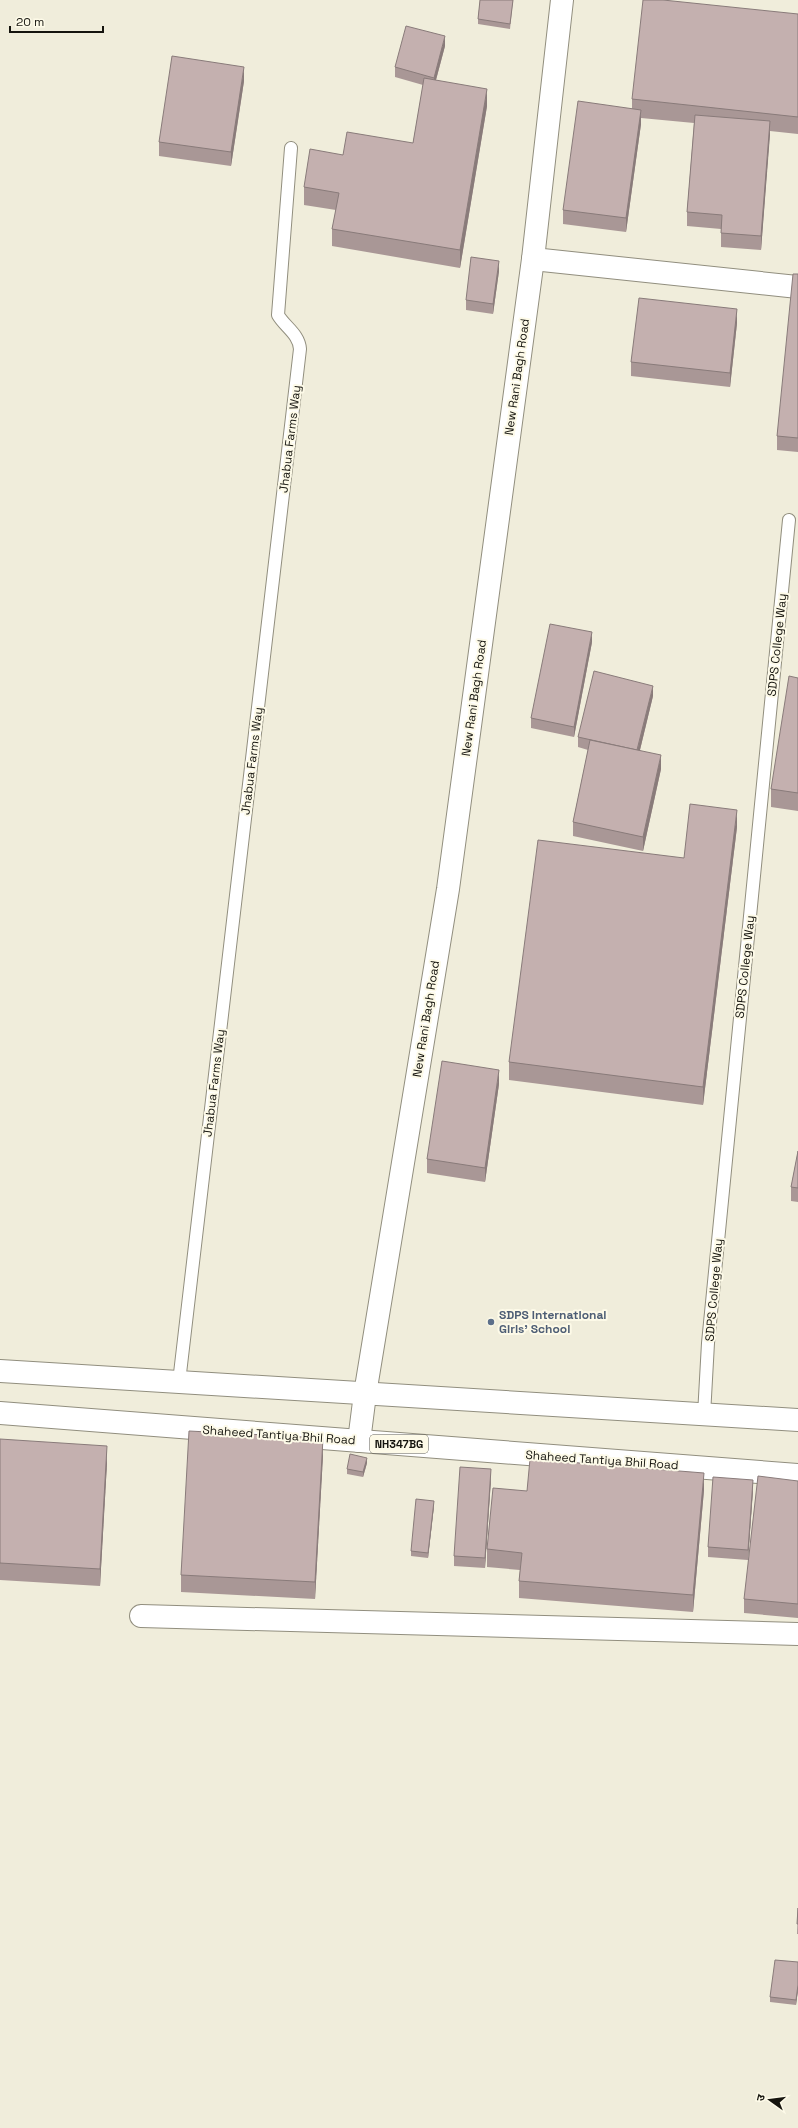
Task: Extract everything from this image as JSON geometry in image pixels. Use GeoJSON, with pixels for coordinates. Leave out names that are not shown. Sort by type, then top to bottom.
{"type":"FeatureCollection","features":[{"type":"Feature","properties":{"kind":"street","name":"New Rani Bagh Road"},"geometry":{"type":"LineString","coordinates":[[359,1441],[364,1394],[448,889],[533,259],[562,0]]}},
{"type":"Feature","properties":{"kind":"street"},"geometry":{"type":"LineString","coordinates":[[533,259],[798,287]]}},
{"type":"Feature","properties":{"kind":"street"},"geometry":{"type":"LineString","coordinates":[[0,1371],[798,1420]]}},
{"type":"Feature","properties":{"kind":"street","name":"Shaheed Tantiya Bhil Road"},"geometry":{"type":"LineString","coordinates":[[0,1413],[798,1475]]}},
{"type":"Feature","properties":{"kind":"street"},"geometry":{"type":"LineString","coordinates":[[140,1616],[798,1634]]}},
{"type":"Feature","properties":{"kind":"lane","name":"Jhabua Farms Way"},"geometry":{"type":"LineString","coordinates":[[179,1382],[300,349],[300,342],[278,315],[291,148]]}},
{"type":"Feature","properties":{"kind":"lane","name":"SDPS College Way"},"geometry":{"type":"LineString","coordinates":[[704,1415],[708,1343],[789,520]]}},
{"type":"Feature","properties":{"kind":"building"},"geometry":{"type":"Polygon","coordinates":[[[480,0],[513,0],[510,24],[478,19],[480,0]]]}},
{"type":"Feature","properties":{"kind":"building"},"geometry":{"type":"Polygon","coordinates":[[[643,0],[663,0],[798,14],[798,117],[632,99],[643,0]]]}},
{"type":"Feature","properties":{"kind":"building"},"geometry":{"type":"Polygon","coordinates":[[[406,26],[445,36],[434,78],[395,67],[406,26]]]}},
{"type":"Feature","properties":{"kind":"building"},"geometry":{"type":"Polygon","coordinates":[[[172,56],[244,67],[231,152],[159,142],[172,56]]]}},
{"type":"Feature","properties":{"kind":"building"},"geometry":{"type":"Polygon","coordinates":[[[424,78],[487,89],[460,250],[332,229],[339,193],[304,187],[310,149],[343,155],[347,132],[413,143],[424,78]]]}},
{"type":"Feature","properties":{"kind":"building"},"geometry":{"type":"Polygon","coordinates":[[[578,101],[641,110],[626,218],[563,210],[578,101]]]}},
{"type":"Feature","properties":{"kind":"building"},"geometry":{"type":"Polygon","coordinates":[[[695,115],[770,121],[761,236],[721,233],[722,215],[687,212],[695,115]]]}},
{"type":"Feature","properties":{"kind":"building"},"geometry":{"type":"Polygon","coordinates":[[[471,257],[499,261],[493,304],[466,300],[471,257]]]}},
{"type":"Feature","properties":{"kind":"building"},"geometry":{"type":"Polygon","coordinates":[[[793,274],[798,274],[798,438],[777,436],[793,274]]]}},
{"type":"Feature","properties":{"kind":"building"},"geometry":{"type":"Polygon","coordinates":[[[639,298],[737,309],[730,373],[631,362],[639,298]]]}},
{"type":"Feature","properties":{"kind":"building"},"geometry":{"type":"Polygon","coordinates":[[[550,624],[592,632],[574,727],[531,718],[550,624]]]}},
{"type":"Feature","properties":{"kind":"building"},"geometry":{"type":"Polygon","coordinates":[[[594,671],[653,686],[637,750],[578,737],[594,671]]]}},
{"type":"Feature","properties":{"kind":"building"},"geometry":{"type":"Polygon","coordinates":[[[789,676],[798,678],[798,793],[771,789],[789,676]]]}},
{"type":"Feature","properties":{"kind":"building"},"geometry":{"type":"Polygon","coordinates":[[[590,740],[661,755],[643,837],[573,822],[590,740]]]}},
{"type":"Feature","properties":{"kind":"building"},"geometry":{"type":"Polygon","coordinates":[[[690,804],[737,810],[703,1087],[509,1062],[538,840],[684,858],[690,804]]]}},
{"type":"Feature","properties":{"kind":"building"},"geometry":{"type":"Polygon","coordinates":[[[442,1061],[499,1070],[485,1168],[427,1159],[442,1061]]]}},
{"type":"Feature","properties":{"kind":"building"},"geometry":{"type":"Polygon","coordinates":[[[798,1151],[798,1188],[791,1187],[798,1151]]]}},
{"type":"Feature","properties":{"kind":"building"},"geometry":{"type":"Polygon","coordinates":[[[189,1431],[323,1438],[315,1582],[181,1575],[189,1431]]]}},
{"type":"Feature","properties":{"kind":"building"},"geometry":{"type":"Polygon","coordinates":[[[0,1439],[107,1446],[100,1569],[0,1563],[0,1439]]]}},
{"type":"Feature","properties":{"kind":"building"},"geometry":{"type":"Polygon","coordinates":[[[350,1454],[367,1458],[363,1472],[347,1469],[350,1454]]]}},
{"type":"Feature","properties":{"kind":"building"},"geometry":{"type":"Polygon","coordinates":[[[530,1459],[704,1473],[693,1595],[519,1581],[522,1553],[487,1549],[493,1488],[527,1491],[530,1459]]]}},
{"type":"Feature","properties":{"kind":"building"},"geometry":{"type":"Polygon","coordinates":[[[460,1467],[491,1469],[485,1558],[454,1556],[460,1467]]]}},
{"type":"Feature","properties":{"kind":"building"},"geometry":{"type":"Polygon","coordinates":[[[758,1476],[798,1481],[798,1604],[744,1599],[758,1476]]]}},
{"type":"Feature","properties":{"kind":"building"},"geometry":{"type":"Polygon","coordinates":[[[713,1477],[753,1480],[748,1550],[708,1547],[713,1477]]]}},
{"type":"Feature","properties":{"kind":"building"},"geometry":{"type":"Polygon","coordinates":[[[416,1499],[434,1501],[428,1553],[411,1551],[416,1499]]]}},
{"type":"Feature","properties":{"kind":"building"},"geometry":{"type":"Polygon","coordinates":[[[775,1960],[798,1962],[798,1985],[796,2000],[770,1997],[775,1960]]]}},
{"type":"Feature","properties":{"kind":"place","name":"SDPS International Girls' School"},"geometry":{"type":"Point","coordinates":[491,1322]}}]}
